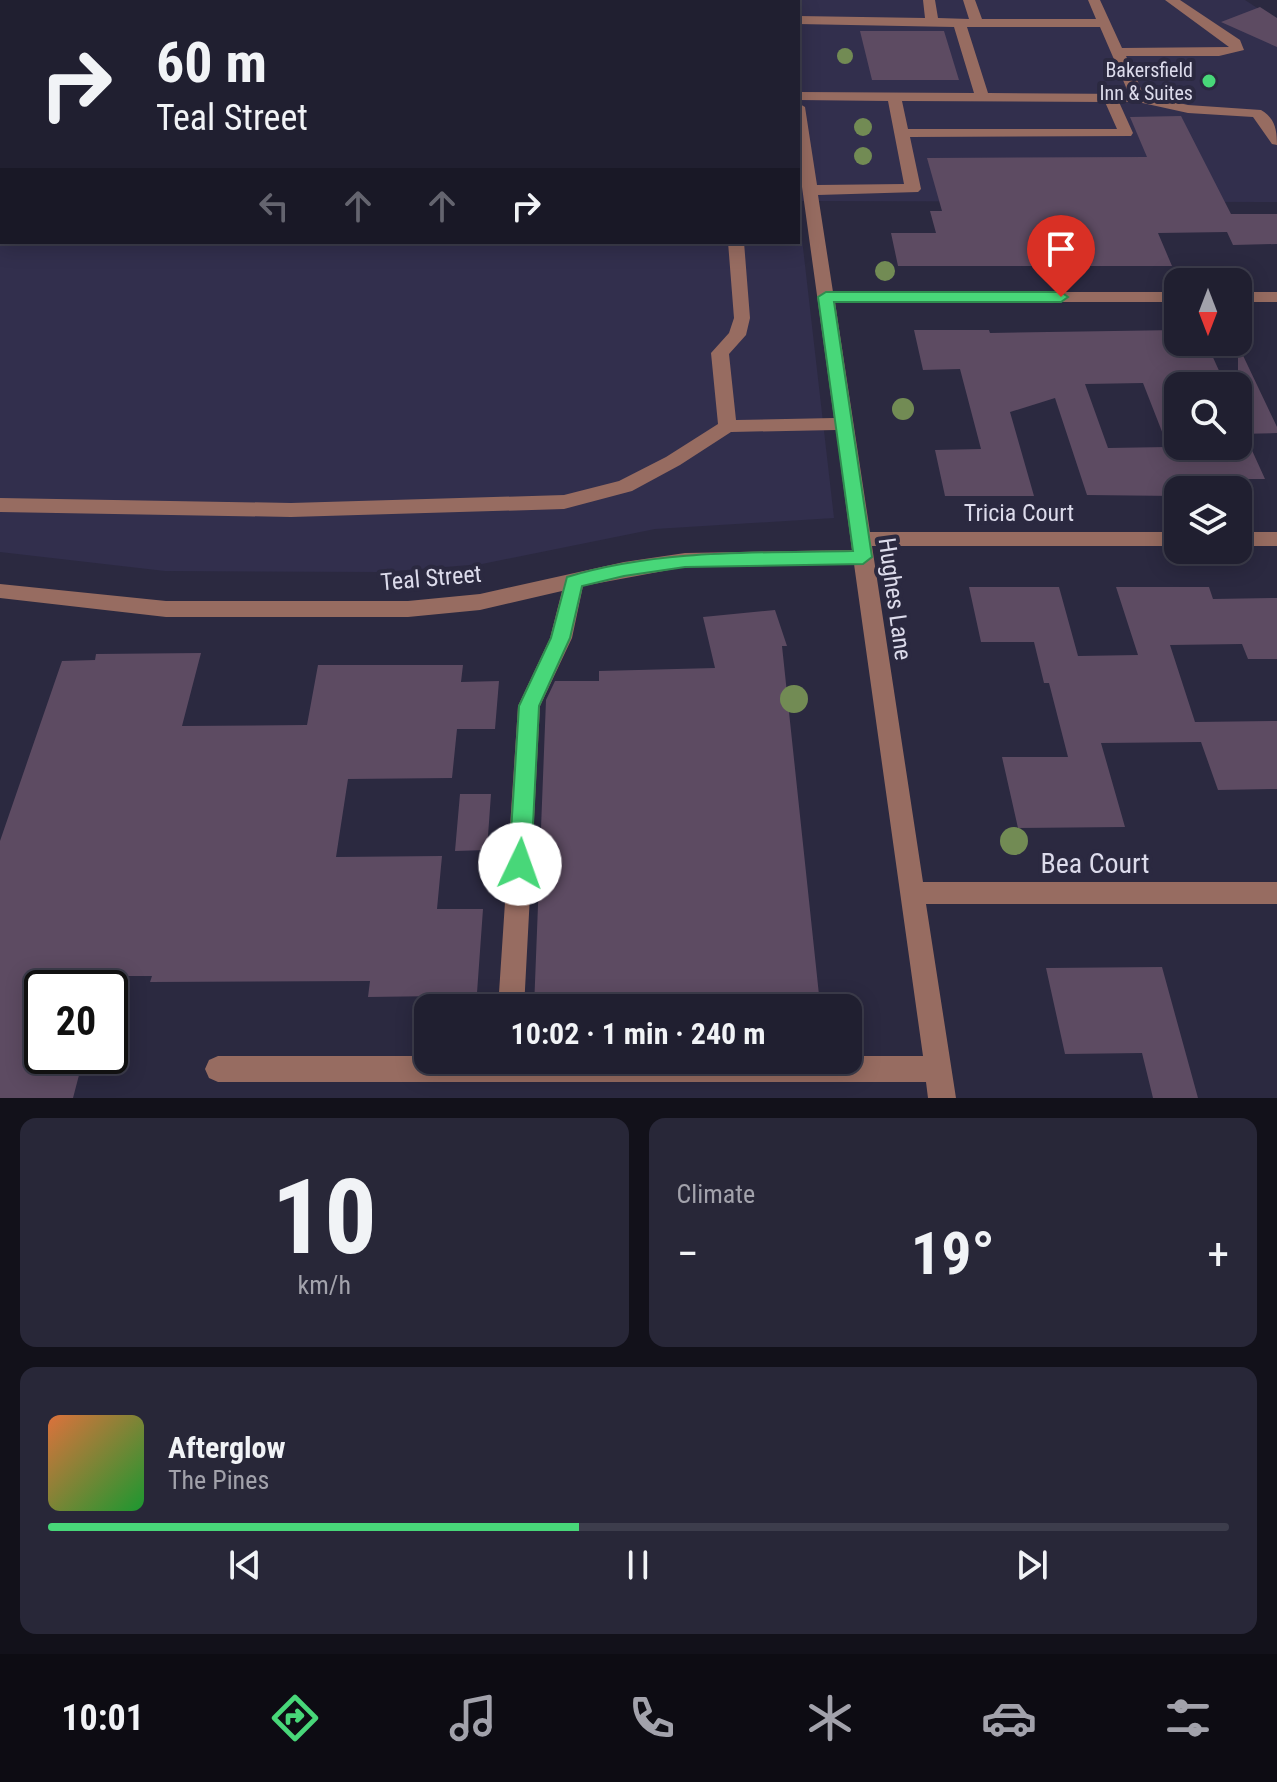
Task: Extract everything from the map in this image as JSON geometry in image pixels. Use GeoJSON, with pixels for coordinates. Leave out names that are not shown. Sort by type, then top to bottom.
{"type":"FeatureCollection","features":[{"type":"Feature","properties":{"kind":"street"},"geometry":{"type":"LineString","coordinates":[[929,0],[932,21]]}},
{"type":"Feature","properties":{"kind":"street"},"geometry":{"type":"LineString","coordinates":[[969,0],[977,23]]}},
{"type":"Feature","properties":{"kind":"street"},"geometry":{"type":"LineString","coordinates":[[1094,0],[1138,98]]}},
{"type":"Feature","properties":{"kind":"street"},"geometry":{"type":"LineString","coordinates":[[1117,52],[1237,50],[1235,43],[1171,0]]}},
{"type":"Feature","properties":{"kind":"street"},"geometry":{"type":"LineString","coordinates":[[800,20],[885,15],[959,23],[1104,23]]}},
{"type":"Feature","properties":{"kind":"street"},"geometry":{"type":"LineString","coordinates":[[959,23],[983,98]]}},
{"type":"Feature","properties":{"kind":"street"},"geometry":{"type":"LineString","coordinates":[[800,96],[1138,98],[1188,109],[1256,113],[1263,117],[1277,141]]}},
{"type":"Feature","properties":{"kind":"street"},"geometry":{"type":"LineString","coordinates":[[810,190],[913,189],[894,97]]}},
{"type":"Feature","properties":{"kind":"street"},"geometry":{"type":"LineString","coordinates":[[902,133],[1126,133],[1110,98]]}},
{"type":"Feature","properties":{"kind":"street","name":"Hughes Lane"},"geometry":{"type":"LineString","coordinates":[[800,121],[942,1098]]}},
{"type":"Feature","properties":{"kind":"street"},"geometry":{"type":"LineString","coordinates":[[727,426],[720,353],[737,335],[742,318],[736,244]]}},
{"type":"Feature","properties":{"kind":"street"},"geometry":{"type":"LineString","coordinates":[[826,297],[1164,297]]}},
{"type":"Feature","properties":{"kind":"street"},"geometry":{"type":"LineString","coordinates":[[1252,297],[1277,297]]}},
{"type":"Feature","properties":{"kind":"street"},"geometry":{"type":"LineString","coordinates":[[0,505],[291,510],[564,502],[625,486],[673,461],[727,426],[844,424]]}},
{"type":"Feature","properties":{"kind":"street","name":"Tricia Court"},"geometry":{"type":"LineString","coordinates":[[862,548],[1164,539]]}},
{"type":"Feature","properties":{"kind":"street"},"geometry":{"type":"LineString","coordinates":[[1252,539],[1277,539]]}},
{"type":"Feature","properties":{"kind":"street","name":"Teal Street"},"geometry":{"type":"LineString","coordinates":[[0,591],[166,609],[408,609],[480,602],[624,569],[685,560],[862,548]]}},
{"type":"Feature","properties":{"kind":"street"},"geometry":{"type":"LineString","coordinates":[[512,994],[529,706],[561,638],[574,582]]}},
{"type":"Feature","properties":{"kind":"street","name":"Bea Court"},"geometry":{"type":"LineString","coordinates":[[912,893],[1277,893]]}},
{"type":"Feature","properties":{"kind":"street"},"geometry":{"type":"LineString","coordinates":[[218,1069],[414,1066]]}},
{"type":"Feature","properties":{"kind":"street"},"geometry":{"type":"LineString","coordinates":[[862,1068],[938,1069]]}},
{"type":"Feature","properties":{"kind":"shaded area"},"geometry":{"type":"Polygon","coordinates":[[[800,0],[1245,0],[1277,21],[1277,202],[800,201],[800,0]]]}},
{"type":"Feature","properties":{"kind":"shaded area"},"geometry":{"type":"Polygon","coordinates":[[[800,221],[834,518],[655,529],[482,564],[382,572],[165,571],[0,552],[0,244],[800,244],[800,221]]]}},
{"type":"Feature","properties":{"kind":"building","name":"Bakersfield Inn & Suites"},"geometry":{"type":"Polygon","coordinates":[[[1260,7],[1277,18],[1277,47],[1221,22],[1260,7]]]}},
{"type":"Feature","properties":{"kind":"building"},"geometry":{"type":"Polygon","coordinates":[[[860,31],[944,31],[959,80],[872,80],[860,31]]]}},
{"type":"Feature","properties":{"kind":"building"},"geometry":{"type":"Polygon","coordinates":[[[1181,116],[1231,214],[1277,214],[1277,244],[1233,245],[1227,232],[1158,233],[1172,266],[898,266],[891,233],[936,233],[930,211],[942,211],[927,158],[1147,157],[1130,117],[1181,116]]]}},
{"type":"Feature","properties":{"kind":"building"},"geometry":{"type":"Polygon","coordinates":[[[914,330],[989,330],[990,333],[1164,330],[1164,356],[1212,356],[1220,372],[1164,372],[1164,437],[1143,383],[1085,384],[1108,448],[1164,447],[1164,460],[1252,460],[1252,450],[1265,479],[1252,479],[1252,476],[1164,476],[1164,496],[1087,495],[1055,398],[1010,412],[1034,496],[945,496],[935,450],[981,449],[960,369],[923,370],[914,330]]]}},
{"type":"Feature","properties":{"kind":"building"},"geometry":{"type":"Polygon","coordinates":[[[1238,356],[1243,356],[1251,372],[1238,372],[1238,356]]]}},
{"type":"Feature","properties":{"kind":"building"},"geometry":{"type":"Polygon","coordinates":[[[1252,374],[1277,427],[1277,433],[1252,434],[1252,374]]]}},
{"type":"Feature","properties":{"kind":"building"},"geometry":{"type":"Polygon","coordinates":[[[969,587],[1059,587],[1078,656],[1138,655],[1116,587],[1209,587],[1213,599],[1277,598],[1277,659],[1248,659],[1242,644],[1170,645],[1195,722],[1277,721],[1277,789],[1218,790],[1201,742],[1101,743],[1125,827],[1018,828],[1002,757],[1068,757],[1049,683],[1044,683],[1034,642],[981,642],[969,587]]]}},
{"type":"Feature","properties":{"kind":"building"},"geometry":{"type":"Polygon","coordinates":[[[775,610],[787,646],[782,646],[819,994],[535,994],[546,700],[555,681],[599,681],[599,671],[715,668],[703,617],[775,610]]]}},
{"type":"Feature","properties":{"kind":"building"},"geometry":{"type":"Polygon","coordinates":[[[201,653],[182,726],[307,725],[318,665],[463,665],[461,682],[499,681],[495,729],[457,729],[452,778],[348,779],[336,857],[442,856],[437,909],[483,909],[477,994],[368,997],[370,981],[150,982],[152,976],[128,976],[128,970],[24,970],[24,1074],[79,1074],[73,1098],[0,1098],[0,841],[62,661],[95,660],[96,654],[201,653]]]}},
{"type":"Feature","properties":{"kind":"building"},"geometry":{"type":"Polygon","coordinates":[[[460,794],[491,794],[487,850],[455,851],[460,794]]]}},
{"type":"Feature","properties":{"kind":"building"},"geometry":{"type":"Polygon","coordinates":[[[1162,967],[1198,1098],[1153,1098],[1142,1053],[1065,1054],[1046,968],[1162,967]]]}},
{"type":"Feature","properties":{"kind":"place","name":"Bakersfield Inn & Suites"},"geometry":{"type":"Point","coordinates":[1209,81]}},
{"type":"Feature","properties":{"kind":"route"},"geometry":{"type":"LineString","coordinates":[[520,864],[529,706],[561,638],[574,582],[624,569],[685,560],[863,557],[826,297],[1061,297]]}}]}
